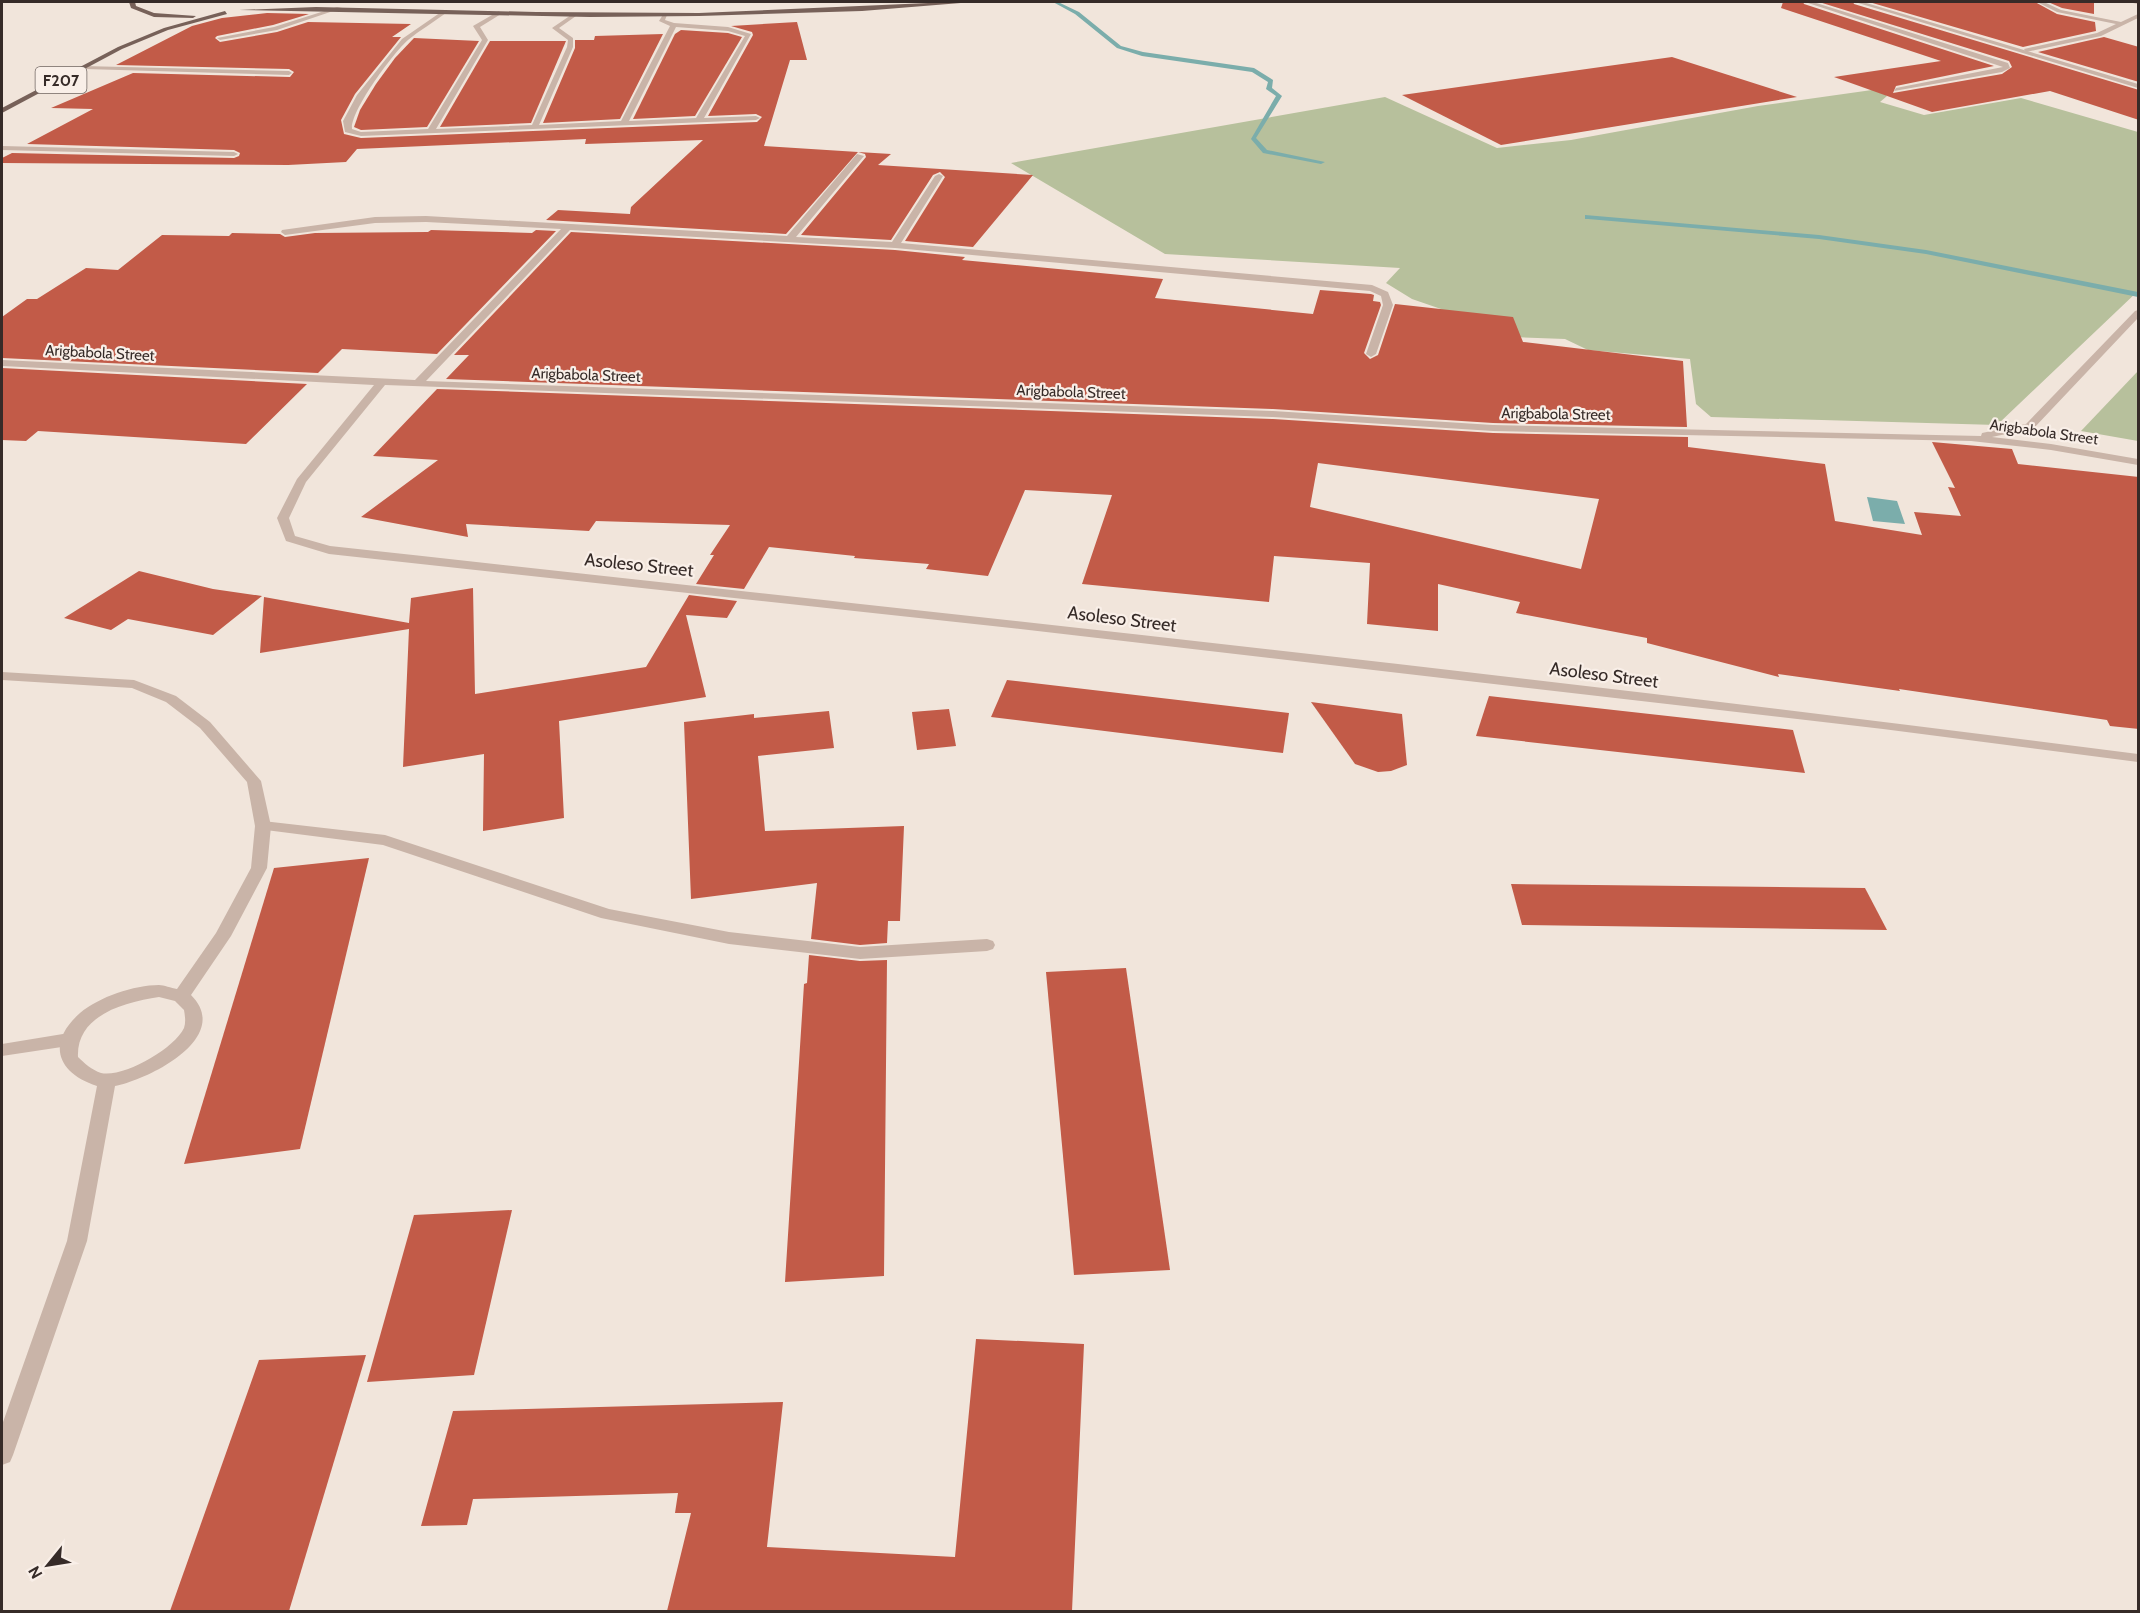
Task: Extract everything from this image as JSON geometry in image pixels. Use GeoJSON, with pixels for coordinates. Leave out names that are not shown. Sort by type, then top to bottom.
{"type":"FeatureCollection","features":[{"type":"Feature","properties":{"kind":"main road"},"geometry":{"type":"LineString","coordinates":[[131,2],[133,7],[141,12],[186,16],[225,13],[275,2]]}},
{"type":"Feature","properties":{"kind":"main road"},"geometry":{"type":"LineString","coordinates":[[332,2],[376,9]]}},
{"type":"Feature","properties":{"kind":"main road"},"geometry":{"type":"LineString","coordinates":[[242,10],[339,8],[574,15],[664,15],[837,10],[970,2]]}},
{"type":"Feature","properties":{"kind":"main road","name":"F207"},"geometry":{"type":"LineString","coordinates":[[120,48],[142,26],[141,12]]}},
{"type":"Feature","properties":{"kind":"main road","name":"F207"},"geometry":{"type":"LineString","coordinates":[[4,108],[120,48],[166,29],[225,13]]}},
{"type":"Feature","properties":{"kind":"street"},"geometry":{"type":"LineString","coordinates":[[1808,2],[2006,64],[2007,68],[1896,90]]}},
{"type":"Feature","properties":{"kind":"street"},"geometry":{"type":"LineString","coordinates":[[1858,2],[2026,50],[2139,86]]}},
{"type":"Feature","properties":{"kind":"street"},"geometry":{"type":"LineString","coordinates":[[2040,2],[2059,11],[2139,26]]}},
{"type":"Feature","properties":{"kind":"street"},"geometry":{"type":"LineString","coordinates":[[220,38],[275,29],[339,8]]}},
{"type":"Feature","properties":{"kind":"street"},"geometry":{"type":"LineString","coordinates":[[444,12],[404,40],[361,95],[347,121],[348,130],[361,134],[756,118]]}},
{"type":"Feature","properties":{"kind":"street"},"geometry":{"type":"LineString","coordinates":[[431,131],[484,40],[476,26],[499,13]]}},
{"type":"Feature","properties":{"kind":"street"},"geometry":{"type":"LineString","coordinates":[[535,126],[570,47],[571,39],[555,28],[574,15]]}},
{"type":"Feature","properties":{"kind":"street"},"geometry":{"type":"LineString","coordinates":[[664,15],[662,21],[673,26],[730,28],[749,35],[699,120]]}},
{"type":"Feature","properties":{"kind":"street"},"geometry":{"type":"LineString","coordinates":[[2026,50],[2099,35],[2139,16]]}},
{"type":"Feature","properties":{"kind":"street"},"geometry":{"type":"LineString","coordinates":[[624,123],[673,26]]}},
{"type":"Feature","properties":{"kind":"street"},"geometry":{"type":"LineString","coordinates":[[85,67],[289,73]]}},
{"type":"Feature","properties":{"kind":"street"},"geometry":{"type":"LineString","coordinates":[[2,148],[234,154]]}},
{"type":"Feature","properties":{"kind":"street"},"geometry":{"type":"LineString","coordinates":[[789,240],[860,156]]}},
{"type":"Feature","properties":{"kind":"street"},"geometry":{"type":"LineString","coordinates":[[895,246],[939,176]]}},
{"type":"Feature","properties":{"kind":"street"},"geometry":{"type":"LineString","coordinates":[[285,232],[375,220],[426,219],[895,246],[1372,288],[1385,294],[1388,305],[1371,354]]}},
{"type":"Feature","properties":{"kind":"street"},"geometry":{"type":"LineString","coordinates":[[417,384],[568,227]]}},
{"type":"Feature","properties":{"kind":"street"},"geometry":{"type":"LineString","coordinates":[[1971,438],[2031,426],[2139,313]]}},
{"type":"Feature","properties":{"kind":"street","name":"Arigbabola Street"},"geometry":{"type":"LineString","coordinates":[[2,363],[417,384],[1273,414],[1493,428],[1971,438],[2051,447],[2139,462]]}},
{"type":"Feature","properties":{"kind":"street","name":"Asoleso Street"},"geometry":{"type":"LineString","coordinates":[[382,382],[301,481],[283,518],[290,538],[340,552],[1002,623],[1883,725],[2139,758]]}},
{"type":"Feature","properties":{"kind":"street"},"geometry":{"type":"LineString","coordinates":[[2,676],[134,684],[171,699],[205,725],[254,781],[263,826],[259,868],[223,936],[181,996]]}},
{"type":"Feature","properties":{"kind":"street"},"geometry":{"type":"LineString","coordinates":[[263,826],[385,840],[607,914],[729,938],[860,953],[987,945]]}},
{"type":"Feature","properties":{"kind":"street"},"geometry":{"type":"LineString","coordinates":[[159,991],[181,996],[193,1008],[194,1025],[182,1044],[160,1062],[107,1081],[81,1072],[69,1059],[69,1040],[83,1022],[105,1005],[132,994],[159,991]]}},
{"type":"Feature","properties":{"kind":"street"},"geometry":{"type":"LineString","coordinates":[[2,1050],[69,1040]]}},
{"type":"Feature","properties":{"kind":"street"},"geometry":{"type":"LineString","coordinates":[[2,1455],[77,1241],[107,1081]]}},
{"type":"Feature","properties":{"kind":"green space"},"geometry":{"type":"Polygon","coordinates":[[[1879,89],[1887,96],[1880,102],[1924,115],[2021,98],[2138,132],[2138,291],[1997,425],[1711,417],[1696,404],[1690,359],[1588,350],[1565,339],[1511,337],[1450,323],[1441,309],[1412,299],[1386,283],[1400,268],[1165,254],[1011,163],[1385,97],[1497,148],[1571,140],[1758,106],[1879,89]]]}},
{"type":"Feature","properties":{"kind":"green space"},"geometry":{"type":"Polygon","coordinates":[[[2138,371],[2138,441],[2081,431],[2138,371]]]}},
{"type":"Feature","properties":{"kind":"water"},"geometry":{"type":"Polygon","coordinates":[[[1867,497],[1897,501],[1905,524],[1873,521],[1867,497]]]}},
{"type":"Feature","properties":{"kind":"building"},"geometry":{"type":"Polygon","coordinates":[[[1783,2],[1803,2],[1994,66],[1896,86],[1893,93],[2002,74],[2012,67],[2009,61],[1819,2],[1853,2],[2139,90],[2139,120],[2050,91],[1932,112],[1834,77],[1941,61],[1781,8],[1783,2]]]}},
{"type":"Feature","properties":{"kind":"building"},"geometry":{"type":"Polygon","coordinates":[[[1869,2],[2035,2],[2057,14],[2095,22],[2096,31],[2023,47],[1869,2]]]}},
{"type":"Feature","properties":{"kind":"building"},"geometry":{"type":"Polygon","coordinates":[[[2048,2],[2094,2],[2094,14],[2062,8],[2048,2]]]}},
{"type":"Feature","properties":{"kind":"building"},"geometry":{"type":"Polygon","coordinates":[[[267,13],[309,14],[215,38],[220,42],[277,32],[308,22],[411,24],[392,37],[401,37],[355,94],[341,120],[344,134],[361,138],[757,122],[762,117],[756,114],[708,116],[753,35],[752,32],[731,26],[797,22],[807,60],[790,60],[764,146],[858,152],[786,234],[546,220],[558,210],[630,214],[631,207],[703,140],[585,144],[586,139],[357,149],[346,162],[288,165],[2,163],[2,158],[12,153],[234,158],[239,156],[240,153],[234,150],[27,144],[93,109],[51,108],[133,73],[290,77],[294,72],[289,69],[116,65],[192,26],[222,18],[267,13]]]}},
{"type":"Feature","properties":{"kind":"building"},"geometry":{"type":"Polygon","coordinates":[[[681,30],[728,33],[742,37],[695,116],[633,119],[675,34],[681,30]]]}},
{"type":"Feature","properties":{"kind":"building"},"geometry":{"type":"Polygon","coordinates":[[[663,34],[620,119],[543,123],[575,48],[575,40],[594,40],[595,36],[663,34]]]}},
{"type":"Feature","properties":{"kind":"building"},"geometry":{"type":"Polygon","coordinates":[[[2104,37],[2139,47],[2139,82],[2038,52],[2104,37]]]}},
{"type":"Feature","properties":{"kind":"building"},"geometry":{"type":"Polygon","coordinates":[[[414,38],[479,41],[427,127],[361,130],[354,127],[360,110],[376,84],[395,58],[414,38]]]}},
{"type":"Feature","properties":{"kind":"building"},"geometry":{"type":"Polygon","coordinates":[[[490,41],[566,41],[531,123],[440,127],[490,41]]]}},
{"type":"Feature","properties":{"kind":"building"},"geometry":{"type":"Polygon","coordinates":[[[1672,57],[1797,97],[1501,145],[1402,95],[1672,57]]]}},
{"type":"Feature","properties":{"kind":"building"},"geometry":{"type":"Polygon","coordinates":[[[858,152],[891,154],[878,165],[1033,175],[973,247],[905,241],[945,177],[940,172],[933,175],[891,240],[801,235],[866,157],[865,154],[858,152]]]}},
{"type":"Feature","properties":{"kind":"building"},"geometry":{"type":"Polygon","coordinates":[[[431,230],[532,233],[536,230],[556,231],[437,354],[342,349],[318,373],[2,358],[2,317],[27,299],[37,299],[86,268],[118,270],[162,235],[229,236],[232,233],[280,234],[285,237],[315,233],[428,232],[431,230]]]}},
{"type":"Feature","properties":{"kind":"building"},"geometry":{"type":"Polygon","coordinates":[[[571,232],[895,250],[965,257],[962,260],[1163,279],[1155,298],[1313,314],[1320,290],[1371,294],[1374,295],[1373,301],[1380,302],[1381,305],[1364,353],[1370,359],[1378,355],[1395,304],[1513,317],[1523,342],[1683,361],[1687,427],[1493,423],[1273,409],[446,379],[469,355],[454,355],[571,232]]]}},
{"type":"Feature","properties":{"kind":"building"},"geometry":{"type":"Polygon","coordinates":[[[2,368],[307,384],[246,444],[38,431],[26,441],[2,440],[2,368]]]}},
{"type":"Feature","properties":{"kind":"building"},"geometry":{"type":"Polygon","coordinates":[[[437,389],[1273,419],[1493,433],[1688,437],[1688,447],[1825,464],[1835,521],[1922,535],[1914,512],[1961,516],[1948,487],[1955,488],[1932,442],[2012,449],[2018,464],[2139,477],[2139,729],[2110,726],[2107,720],[1899,689],[1900,691],[1778,674],[1779,677],[1647,643],[1647,638],[1516,613],[1520,602],[1438,584],[1438,631],[1367,624],[1370,563],[1274,556],[1269,602],[1082,584],[1112,495],[1025,490],[988,576],[926,569],[929,564],[854,558],[855,556],[769,547],[744,589],[696,584],[714,555],[710,555],[730,525],[596,521],[589,531],[466,524],[468,537],[361,517],[438,460],[373,456],[437,389]],[[1318,463],[1310,507],[1581,569],[1599,499],[1318,463]]]}},
{"type":"Feature","properties":{"kind":"building"},"geometry":{"type":"Polygon","coordinates":[[[139,571],[213,589],[262,596],[213,635],[128,619],[111,630],[64,618],[139,571]]]}},
{"type":"Feature","properties":{"kind":"building"},"geometry":{"type":"Polygon","coordinates":[[[473,588],[475,694],[646,667],[689,595],[737,601],[727,618],[686,615],[706,697],[559,721],[564,818],[483,831],[484,754],[403,767],[409,629],[260,653],[264,597],[409,623],[411,598],[473,588]]]}},
{"type":"Feature","properties":{"kind":"building"},"geometry":{"type":"Polygon","coordinates":[[[1007,680],[1289,713],[1283,753],[991,717],[1007,680]]]}},
{"type":"Feature","properties":{"kind":"building"},"geometry":{"type":"Polygon","coordinates":[[[1489,696],[1793,730],[1805,773],[1476,736],[1489,696]]]}},
{"type":"Feature","properties":{"kind":"building"},"geometry":{"type":"Polygon","coordinates":[[[1311,702],[1402,714],[1407,765],[1391,771],[1378,772],[1355,764],[1311,702]]]}},
{"type":"Feature","properties":{"kind":"building"},"geometry":{"type":"Polygon","coordinates":[[[949,709],[956,746],[917,750],[912,712],[949,709]]]}},
{"type":"Feature","properties":{"kind":"building"},"geometry":{"type":"Polygon","coordinates":[[[829,711],[834,748],[758,756],[765,831],[904,826],[900,921],[888,921],[887,943],[860,945],[811,939],[817,883],[691,899],[684,722],[754,714],[754,718],[829,711]]]}},
{"type":"Feature","properties":{"kind":"building"},"geometry":{"type":"Polygon","coordinates":[[[369,858],[300,1149],[184,1164],[274,868],[369,858]]]}},
{"type":"Feature","properties":{"kind":"building"},"geometry":{"type":"Polygon","coordinates":[[[1511,884],[1865,888],[1887,930],[1522,925],[1511,884]]]}},
{"type":"Feature","properties":{"kind":"building"},"geometry":{"type":"Polygon","coordinates":[[[809,955],[860,961],[887,960],[884,1276],[785,1282],[804,984],[807,983],[809,955]]]}},
{"type":"Feature","properties":{"kind":"building"},"geometry":{"type":"Polygon","coordinates":[[[1126,968],[1170,1270],[1074,1275],[1046,972],[1126,968]]]}},
{"type":"Feature","properties":{"kind":"building"},"geometry":{"type":"Polygon","coordinates":[[[512,1210],[474,1375],[367,1382],[414,1215],[512,1210]]]}},
{"type":"Feature","properties":{"kind":"building"},"geometry":{"type":"Polygon","coordinates":[[[976,1339],[1084,1344],[1072,1611],[667,1611],[691,1513],[675,1513],[678,1493],[473,1499],[467,1525],[421,1526],[453,1411],[783,1402],[767,1547],[955,1557],[976,1339]]]}},
{"type":"Feature","properties":{"kind":"building"},"geometry":{"type":"Polygon","coordinates":[[[366,1355],[289,1611],[170,1611],[259,1360],[366,1355]]]}},
{"type":"Feature","properties":{"kind":"waterway"},"geometry":{"type":"LineString","coordinates":[[1055,2],[1077,13],[1119,47],[1142,54],[1254,70],[1271,81],[1269,89],[1279,96],[1253,138],[1265,152],[1321,162]]}},
{"type":"Feature","properties":{"kind":"waterway"},"geometry":{"type":"LineString","coordinates":[[1588,217],[1819,237],[1926,252],[2138,295]]}}]}
